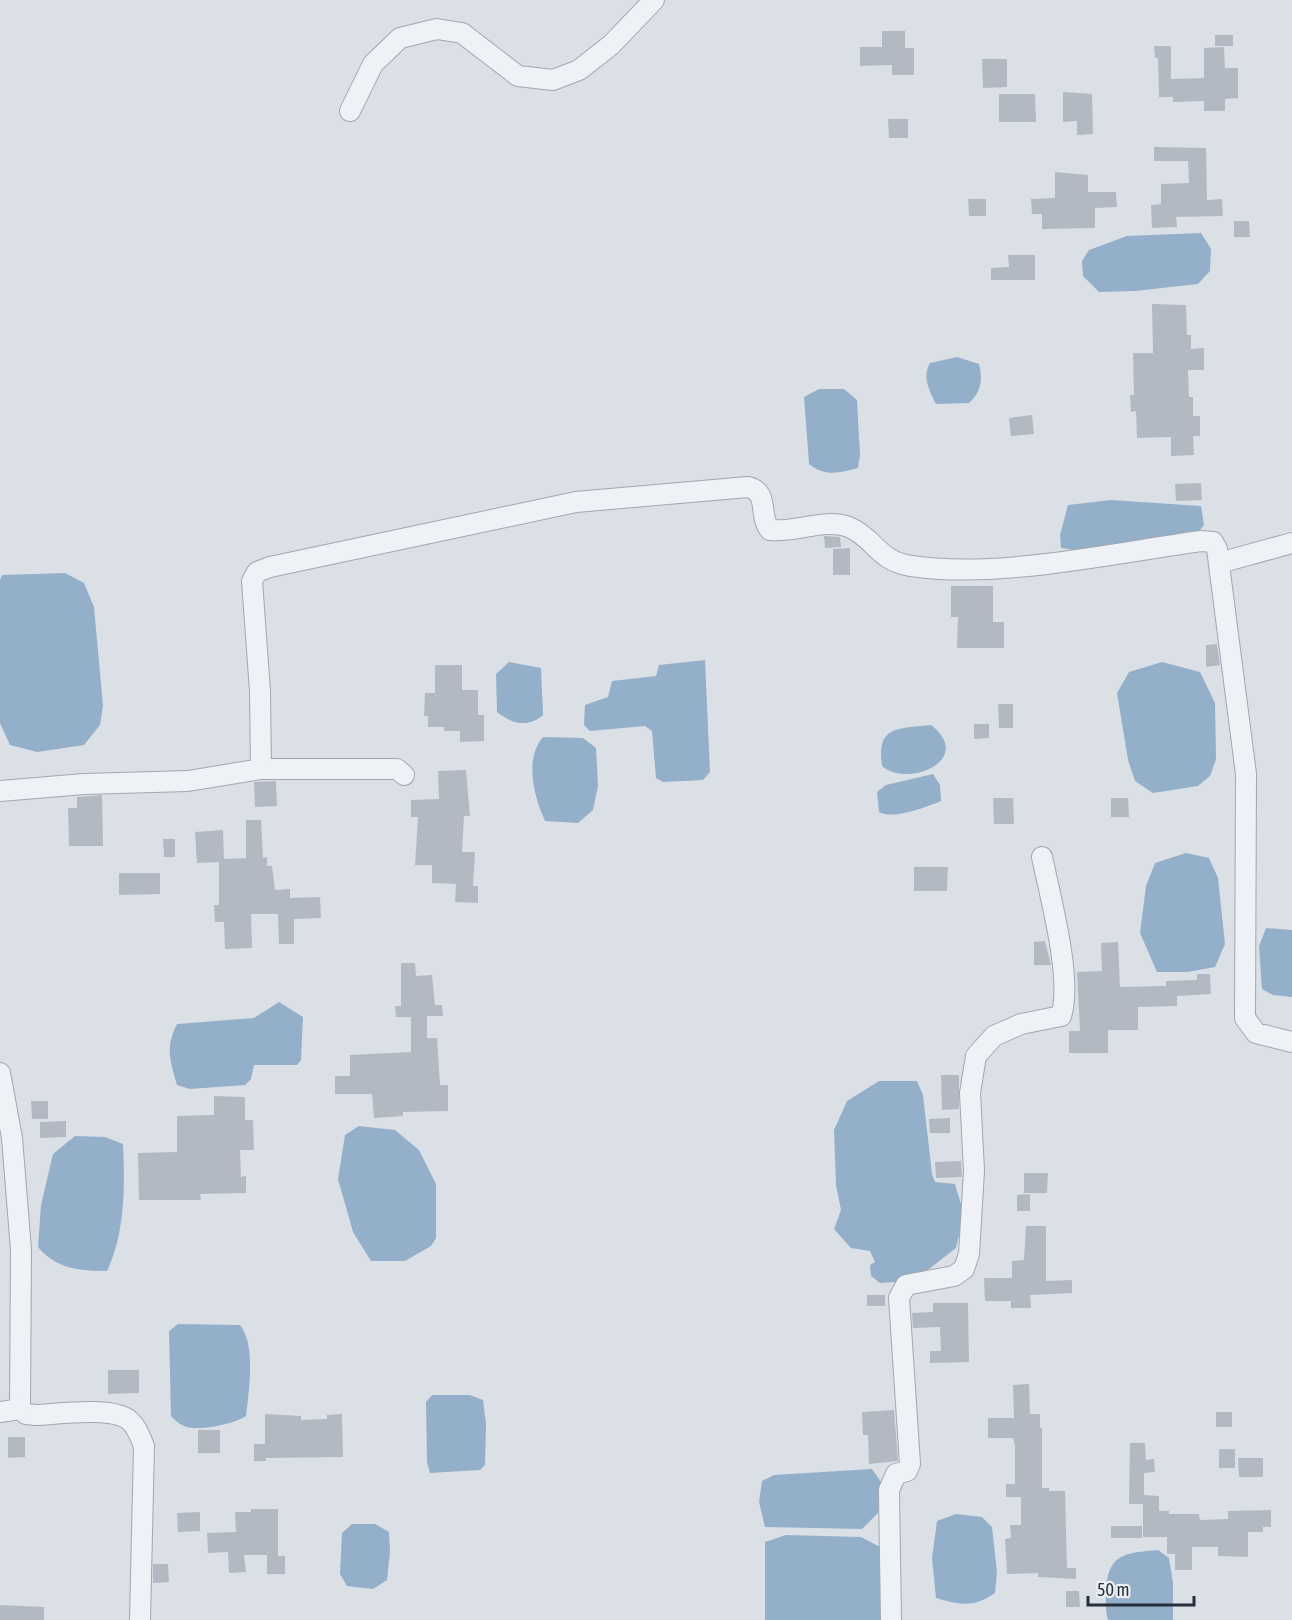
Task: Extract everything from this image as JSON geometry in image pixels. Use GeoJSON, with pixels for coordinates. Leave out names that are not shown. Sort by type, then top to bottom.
{"type":"FeatureCollection","features":[{"type":"Feature","properties":{"kind":"street"},"geometry":{"type":"LineString","coordinates":[[350,111],[374,64],[400,38],[437,29],[462,33],[518,76],[553,80],[579,70],[611,45],[654,0]]}},
{"type":"Feature","properties":{"kind":"street"},"geometry":{"type":"LineString","coordinates":[[261,769],[259,680],[252,581],[257,572],[270,567],[576,502],[748,487],[757,489],[761,494],[766,525],[770,530],[832,524],[850,526],[884,557],[910,566],[973,569],[1020,566],[1201,541],[1213,542],[1217,549],[1219,563],[1246,774],[1245,1018],[1256,1034],[1292,1042]]}},
{"type":"Feature","properties":{"kind":"street"},"geometry":{"type":"LineString","coordinates":[[1219,563],[1292,543]]}},
{"type":"Feature","properties":{"kind":"street"},"geometry":{"type":"LineString","coordinates":[[0,792],[84,784],[188,781],[261,769],[397,769],[404,775]]}},
{"type":"Feature","properties":{"kind":"street"},"geometry":{"type":"LineString","coordinates":[[891,1620],[889,1490],[896,1474],[907,1471],[910,1464],[899,1298],[906,1285],[954,1276],[964,1269],[969,1254],[974,1171],[970,1093],[976,1056],[994,1036],[1021,1024],[1061,1016],[1065,1005],[1062,960],[1042,857]]}},
{"type":"Feature","properties":{"kind":"street"},"geometry":{"type":"LineString","coordinates":[[0,1073],[12,1138],[21,1250],[20,1409]]}},
{"type":"Feature","properties":{"kind":"street"},"geometry":{"type":"LineString","coordinates":[[0,1412],[20,1409],[26,1414],[36,1415],[111,1413],[129,1419],[136,1428],[144,1446],[140,1620]]}},
{"type":"Feature","properties":{"kind":"water"},"geometry":{"type":"Polygon","coordinates":[[[1201,233],[1211,249],[1210,271],[1198,284],[1135,291],[1099,292],[1083,276],[1082,261],[1089,250],[1127,236],[1201,233]]]}},
{"type":"Feature","properties":{"kind":"water"},"geometry":{"type":"Polygon","coordinates":[[[957,357],[979,364],[981,381],[976,395],[969,403],[936,404],[927,378],[930,363],[957,357]]]}},
{"type":"Feature","properties":{"kind":"water"},"geometry":{"type":"Polygon","coordinates":[[[819,389],[844,389],[857,400],[860,455],[858,468],[827,472],[809,464],[804,397],[819,389]]]}},
{"type":"Feature","properties":{"kind":"water"},"geometry":{"type":"Polygon","coordinates":[[[1111,500],[1201,506],[1204,525],[1197,534],[1089,552],[1061,548],[1060,535],[1068,505],[1111,500]]]}},
{"type":"Feature","properties":{"kind":"water"},"geometry":{"type":"Polygon","coordinates":[[[65,573],[84,583],[94,607],[103,706],[100,725],[84,745],[37,752],[10,745],[0,723],[0,580],[2,575],[65,573]]]}},
{"type":"Feature","properties":{"kind":"water"},"geometry":{"type":"Polygon","coordinates":[[[705,660],[710,772],[703,780],[663,782],[656,778],[652,731],[645,726],[590,731],[584,725],[585,705],[608,697],[612,681],[656,676],[659,665],[705,660]]]}},
{"type":"Feature","properties":{"kind":"water"},"geometry":{"type":"Polygon","coordinates":[[[509,662],[541,668],[543,715],[532,722],[514,722],[497,712],[496,674],[509,662]]]}},
{"type":"Feature","properties":{"kind":"water"},"geometry":{"type":"Polygon","coordinates":[[[1162,662],[1200,672],[1215,703],[1216,759],[1210,776],[1198,786],[1153,793],[1135,781],[1128,760],[1117,693],[1129,672],[1162,662]]]}},
{"type":"Feature","properties":{"kind":"water"},"geometry":{"type":"Polygon","coordinates":[[[931,725],[943,737],[946,749],[942,759],[933,767],[907,774],[894,772],[882,766],[882,743],[886,736],[899,729],[931,725]]]}},
{"type":"Feature","properties":{"kind":"water"},"geometry":{"type":"Polygon","coordinates":[[[543,737],[583,738],[596,748],[598,786],[593,810],[578,823],[545,821],[535,790],[532,767],[537,746],[543,737]]]}},
{"type":"Feature","properties":{"kind":"water"},"geometry":{"type":"Polygon","coordinates":[[[933,774],[940,785],[941,801],[901,814],[879,812],[877,792],[886,785],[933,774]]]}},
{"type":"Feature","properties":{"kind":"water"},"geometry":{"type":"Polygon","coordinates":[[[1186,853],[1209,858],[1218,878],[1225,944],[1215,967],[1188,972],[1157,972],[1140,933],[1146,886],[1155,863],[1186,853]]]}},
{"type":"Feature","properties":{"kind":"water"},"geometry":{"type":"Polygon","coordinates":[[[1266,928],[1292,930],[1292,997],[1273,995],[1262,989],[1259,946],[1266,928]]]}},
{"type":"Feature","properties":{"kind":"water"},"geometry":{"type":"Polygon","coordinates":[[[279,1002],[303,1017],[301,1060],[297,1065],[254,1065],[251,1079],[245,1085],[190,1089],[177,1085],[172,1068],[170,1047],[177,1024],[254,1018],[279,1002]]]}},
{"type":"Feature","properties":{"kind":"water"},"geometry":{"type":"Polygon","coordinates":[[[879,1081],[917,1081],[923,1095],[932,1174],[935,1182],[955,1184],[964,1214],[956,1248],[929,1269],[895,1282],[880,1283],[871,1276],[870,1265],[875,1262],[870,1251],[851,1248],[834,1229],[841,1210],[836,1185],[834,1130],[847,1101],[879,1081]]]}},
{"type":"Feature","properties":{"kind":"water"},"geometry":{"type":"Polygon","coordinates":[[[359,1126],[395,1130],[419,1150],[436,1184],[436,1238],[431,1246],[405,1261],[371,1261],[353,1232],[338,1179],[345,1135],[359,1126]]]}},
{"type":"Feature","properties":{"kind":"water"},"geometry":{"type":"Polygon","coordinates":[[[75,1136],[105,1137],[123,1144],[124,1193],[120,1225],[107,1271],[69,1267],[53,1260],[38,1247],[41,1205],[53,1154],[75,1136]]]}},
{"type":"Feature","properties":{"kind":"water"},"geometry":{"type":"Polygon","coordinates":[[[178,1324],[240,1325],[245,1333],[250,1356],[246,1416],[224,1424],[196,1428],[182,1425],[171,1416],[169,1331],[178,1324]]]}},
{"type":"Feature","properties":{"kind":"water"},"geometry":{"type":"Polygon","coordinates":[[[432,1395],[470,1395],[483,1400],[486,1424],[485,1465],[480,1470],[430,1473],[427,1462],[426,1402],[432,1395]]]}},
{"type":"Feature","properties":{"kind":"water"},"geometry":{"type":"Polygon","coordinates":[[[872,1469],[881,1482],[878,1513],[862,1529],[765,1527],[759,1502],[762,1481],[774,1475],[872,1469]]]}},
{"type":"Feature","properties":{"kind":"water"},"geometry":{"type":"Polygon","coordinates":[[[956,1514],[982,1517],[992,1527],[997,1572],[995,1593],[980,1601],[967,1604],[936,1598],[932,1558],[937,1521],[956,1514]]]}},
{"type":"Feature","properties":{"kind":"water"},"geometry":{"type":"Polygon","coordinates":[[[352,1524],[375,1524],[389,1532],[387,1580],[373,1589],[347,1586],[340,1574],[342,1533],[352,1524]]]}},
{"type":"Feature","properties":{"kind":"water"},"geometry":{"type":"Polygon","coordinates":[[[786,1535],[861,1537],[882,1548],[882,1620],[765,1620],[765,1542],[786,1535]]]}},
{"type":"Feature","properties":{"kind":"water"},"geometry":{"type":"Polygon","coordinates":[[[1158,1550],[1169,1558],[1173,1583],[1173,1620],[1108,1620],[1107,1578],[1115,1562],[1128,1554],[1158,1550]]]}},
{"type":"Feature","properties":{"kind":"building"},"geometry":{"type":"Polygon","coordinates":[[[882,31],[905,31],[905,48],[914,48],[914,75],[892,75],[892,65],[860,66],[860,47],[882,47],[882,31]]]}},
{"type":"Feature","properties":{"kind":"building"},"geometry":{"type":"Polygon","coordinates":[[[1215,35],[1233,35],[1233,46],[1215,46],[1215,35]]]}},
{"type":"Feature","properties":{"kind":"building"},"geometry":{"type":"Polygon","coordinates":[[[1154,46],[1171,46],[1171,79],[1204,78],[1204,48],[1224,47],[1225,68],[1238,68],[1238,98],[1225,99],[1225,111],[1204,111],[1204,101],[1173,102],[1173,97],[1159,97],[1158,58],[1155,58],[1154,46]]]}},
{"type":"Feature","properties":{"kind":"building"},"geometry":{"type":"Polygon","coordinates":[[[982,59],[1007,59],[1007,87],[983,88],[982,59]]]}},
{"type":"Feature","properties":{"kind":"building"},"geometry":{"type":"Polygon","coordinates":[[[1063,92],[1092,94],[1093,134],[1077,135],[1077,121],[1063,122],[1063,92]]]}},
{"type":"Feature","properties":{"kind":"building"},"geometry":{"type":"Polygon","coordinates":[[[999,94],[1035,94],[1036,122],[999,122],[999,94]]]}},
{"type":"Feature","properties":{"kind":"building"},"geometry":{"type":"Polygon","coordinates":[[[888,119],[908,119],[908,138],[889,138],[888,119]]]}},
{"type":"Feature","properties":{"kind":"building"},"geometry":{"type":"Polygon","coordinates":[[[1154,147],[1206,148],[1207,200],[1222,199],[1223,216],[1176,217],[1177,227],[1152,228],[1151,205],[1161,204],[1161,184],[1189,183],[1188,161],[1154,161],[1154,147]]]}},
{"type":"Feature","properties":{"kind":"building"},"geometry":{"type":"Polygon","coordinates":[[[1055,172],[1088,175],[1088,192],[1116,192],[1117,207],[1095,208],[1095,228],[1042,229],[1042,214],[1032,214],[1031,199],[1055,198],[1055,172]]]}},
{"type":"Feature","properties":{"kind":"building"},"geometry":{"type":"Polygon","coordinates":[[[968,199],[986,199],[986,216],[969,216],[968,199]]]}},
{"type":"Feature","properties":{"kind":"building"},"geometry":{"type":"Polygon","coordinates":[[[1234,221],[1249,221],[1250,237],[1234,237],[1234,221]]]}},
{"type":"Feature","properties":{"kind":"building"},"geometry":{"type":"Polygon","coordinates":[[[1008,255],[1035,255],[1035,280],[991,280],[991,268],[1009,267],[1008,255]]]}},
{"type":"Feature","properties":{"kind":"building"},"geometry":{"type":"Polygon","coordinates":[[[1152,304],[1186,305],[1187,335],[1191,335],[1191,349],[1204,348],[1204,370],[1188,370],[1189,397],[1193,397],[1193,416],[1200,416],[1200,436],[1193,436],[1194,455],[1171,456],[1171,437],[1137,438],[1136,411],[1131,412],[1130,395],[1134,395],[1133,353],[1153,353],[1152,304]]]}},
{"type":"Feature","properties":{"kind":"building"},"geometry":{"type":"Polygon","coordinates":[[[1032,415],[1034,434],[1011,436],[1009,418],[1032,415]]]}},
{"type":"Feature","properties":{"kind":"building"},"geometry":{"type":"Polygon","coordinates":[[[1201,483],[1202,500],[1176,501],[1175,484],[1201,483]]]}},
{"type":"Feature","properties":{"kind":"building"},"geometry":{"type":"Polygon","coordinates":[[[824,536],[840,537],[841,547],[825,548],[824,536]]]}},
{"type":"Feature","properties":{"kind":"building"},"geometry":{"type":"Polygon","coordinates":[[[850,548],[850,575],[833,575],[833,549],[850,548]]]}},
{"type":"Feature","properties":{"kind":"building"},"geometry":{"type":"Polygon","coordinates":[[[951,586],[993,586],[993,622],[1004,622],[1004,648],[957,648],[958,617],[951,617],[951,586]]]}},
{"type":"Feature","properties":{"kind":"building"},"geometry":{"type":"Polygon","coordinates":[[[1217,644],[1220,665],[1206,667],[1206,645],[1217,644]]]}},
{"type":"Feature","properties":{"kind":"building"},"geometry":{"type":"Polygon","coordinates":[[[435,665],[462,665],[462,690],[478,690],[478,715],[484,715],[484,741],[460,742],[460,731],[444,731],[444,727],[428,727],[428,716],[424,716],[425,693],[435,693],[435,665]]]}},
{"type":"Feature","properties":{"kind":"building"},"geometry":{"type":"Polygon","coordinates":[[[998,704],[1013,704],[1013,728],[999,728],[998,704]]]}},
{"type":"Feature","properties":{"kind":"building"},"geometry":{"type":"Polygon","coordinates":[[[974,724],[989,724],[989,738],[974,739],[974,724]]]}},
{"type":"Feature","properties":{"kind":"building"},"geometry":{"type":"Polygon","coordinates":[[[466,770],[470,816],[464,816],[462,852],[475,852],[473,886],[478,886],[478,903],[455,902],[456,884],[432,883],[432,865],[415,865],[418,817],[411,817],[411,800],[439,799],[438,771],[466,770]]]}},
{"type":"Feature","properties":{"kind":"building"},"geometry":{"type":"Polygon","coordinates":[[[276,781],[277,806],[255,807],[254,782],[276,781]]]}},
{"type":"Feature","properties":{"kind":"building"},"geometry":{"type":"Polygon","coordinates":[[[102,795],[103,846],[69,846],[68,808],[77,808],[77,797],[102,795]]]}},
{"type":"Feature","properties":{"kind":"building"},"geometry":{"type":"Polygon","coordinates":[[[993,798],[1013,798],[1014,824],[994,824],[993,798]]]}},
{"type":"Feature","properties":{"kind":"building"},"geometry":{"type":"Polygon","coordinates":[[[1111,798],[1128,798],[1129,817],[1111,817],[1111,798]]]}},
{"type":"Feature","properties":{"kind":"building"},"geometry":{"type":"Polygon","coordinates":[[[246,820],[261,820],[263,858],[267,857],[267,866],[272,866],[275,890],[290,889],[290,898],[320,897],[321,918],[294,919],[294,944],[279,944],[278,914],[251,914],[252,948],[225,949],[224,922],[215,922],[214,905],[219,905],[219,862],[197,863],[195,832],[223,830],[224,859],[246,858],[246,820]]]}},
{"type":"Feature","properties":{"kind":"building"},"geometry":{"type":"Polygon","coordinates":[[[163,839],[175,839],[175,857],[164,857],[163,839]]]}},
{"type":"Feature","properties":{"kind":"building"},"geometry":{"type":"Polygon","coordinates":[[[914,867],[948,867],[947,891],[914,891],[914,867]]]}},
{"type":"Feature","properties":{"kind":"building"},"geometry":{"type":"Polygon","coordinates":[[[119,873],[160,873],[160,894],[119,895],[119,873]]]}},
{"type":"Feature","properties":{"kind":"building"},"geometry":{"type":"Polygon","coordinates":[[[1045,941],[1051,965],[1034,965],[1034,942],[1045,941]]]}},
{"type":"Feature","properties":{"kind":"building"},"geometry":{"type":"Polygon","coordinates":[[[1118,942],[1120,987],[1166,986],[1166,981],[1197,980],[1197,974],[1210,974],[1211,994],[1177,996],[1177,1006],[1138,1007],[1138,1030],[1108,1030],[1108,1053],[1069,1053],[1069,1031],[1080,1031],[1077,972],[1102,971],[1101,943],[1118,942]]]}},
{"type":"Feature","properties":{"kind":"building"},"geometry":{"type":"Polygon","coordinates":[[[401,963],[415,963],[416,976],[432,975],[435,1005],[442,1005],[443,1016],[427,1016],[427,1038],[437,1038],[440,1085],[448,1085],[448,1111],[403,1112],[403,1116],[374,1118],[372,1094],[335,1094],[335,1076],[350,1076],[350,1055],[411,1052],[411,1017],[396,1017],[395,1006],[401,1006],[401,963]]]}},
{"type":"Feature","properties":{"kind":"building"},"geometry":{"type":"Polygon","coordinates":[[[941,1075],[959,1075],[959,1109],[942,1110],[941,1075]]]}},
{"type":"Feature","properties":{"kind":"building"},"geometry":{"type":"Polygon","coordinates":[[[214,1096],[245,1097],[245,1120],[253,1120],[254,1150],[240,1150],[241,1177],[246,1176],[246,1193],[200,1194],[201,1200],[139,1200],[138,1153],[177,1152],[177,1116],[214,1115],[214,1096]]]}},
{"type":"Feature","properties":{"kind":"building"},"geometry":{"type":"Polygon","coordinates":[[[31,1101],[48,1101],[48,1119],[32,1119],[31,1101]]]}},
{"type":"Feature","properties":{"kind":"building"},"geometry":{"type":"Polygon","coordinates":[[[950,1118],[950,1133],[930,1133],[929,1119],[950,1118]]]}},
{"type":"Feature","properties":{"kind":"building"},"geometry":{"type":"Polygon","coordinates":[[[66,1121],[66,1137],[40,1138],[40,1122],[66,1121]]]}},
{"type":"Feature","properties":{"kind":"building"},"geometry":{"type":"Polygon","coordinates":[[[961,1161],[962,1177],[936,1178],[935,1162],[961,1161]]]}},
{"type":"Feature","properties":{"kind":"building"},"geometry":{"type":"Polygon","coordinates":[[[1024,1173],[1048,1173],[1047,1193],[1024,1193],[1024,1173]]]}},
{"type":"Feature","properties":{"kind":"building"},"geometry":{"type":"Polygon","coordinates":[[[1030,1194],[1030,1211],[1017,1211],[1017,1195],[1030,1194]]]}},
{"type":"Feature","properties":{"kind":"building"},"geometry":{"type":"Polygon","coordinates":[[[1026,1226],[1046,1226],[1046,1281],[1072,1280],[1072,1293],[1030,1295],[1031,1308],[1011,1308],[1011,1301],[985,1301],[984,1278],[1012,1278],[1012,1261],[1024,1260],[1026,1226]]]}},
{"type":"Feature","properties":{"kind":"building"},"geometry":{"type":"Polygon","coordinates":[[[867,1295],[885,1295],[885,1306],[867,1306],[867,1295]]]}},
{"type":"Feature","properties":{"kind":"building"},"geometry":{"type":"Polygon","coordinates":[[[933,1303],[968,1303],[969,1362],[930,1363],[930,1351],[941,1351],[940,1327],[913,1328],[912,1313],[933,1312],[933,1303]]]}},
{"type":"Feature","properties":{"kind":"building"},"geometry":{"type":"Polygon","coordinates":[[[108,1370],[139,1370],[139,1393],[108,1394],[108,1370]]]}},
{"type":"Feature","properties":{"kind":"building"},"geometry":{"type":"Polygon","coordinates":[[[1029,1384],[1030,1414],[1040,1414],[1040,1428],[1042,1428],[1042,1488],[1049,1488],[1049,1491],[1065,1491],[1067,1568],[1076,1568],[1076,1579],[1038,1577],[1038,1573],[1007,1574],[1005,1539],[1011,1538],[1010,1525],[1021,1525],[1021,1497],[1006,1497],[1006,1484],[1015,1484],[1015,1445],[1013,1438],[988,1438],[988,1418],[1014,1418],[1013,1385],[1029,1384]]]}},
{"type":"Feature","properties":{"kind":"building"},"geometry":{"type":"Polygon","coordinates":[[[894,1410],[898,1461],[869,1464],[868,1435],[863,1435],[862,1412],[894,1410]]]}},
{"type":"Feature","properties":{"kind":"building"},"geometry":{"type":"Polygon","coordinates":[[[1216,1412],[1232,1412],[1232,1427],[1216,1427],[1216,1412]]]}},
{"type":"Feature","properties":{"kind":"building"},"geometry":{"type":"Polygon","coordinates":[[[265,1414],[301,1416],[301,1420],[327,1419],[327,1415],[342,1414],[343,1457],[266,1458],[266,1461],[254,1461],[254,1444],[265,1444],[265,1414]]]}},
{"type":"Feature","properties":{"kind":"building"},"geometry":{"type":"Polygon","coordinates":[[[198,1430],[220,1430],[220,1453],[198,1453],[198,1430]]]}},
{"type":"Feature","properties":{"kind":"building"},"geometry":{"type":"Polygon","coordinates":[[[8,1437],[25,1437],[25,1457],[8,1458],[8,1437]]]}},
{"type":"Feature","properties":{"kind":"building"},"geometry":{"type":"Polygon","coordinates":[[[1130,1443],[1145,1443],[1146,1460],[1154,1459],[1155,1472],[1144,1473],[1144,1495],[1159,1496],[1159,1511],[1169,1511],[1169,1514],[1199,1514],[1200,1520],[1228,1519],[1228,1511],[1271,1510],[1271,1527],[1263,1527],[1263,1532],[1248,1532],[1248,1557],[1218,1556],[1218,1547],[1192,1547],[1192,1570],[1175,1570],[1175,1554],[1167,1554],[1167,1537],[1143,1537],[1143,1504],[1129,1504],[1130,1443]]]}},
{"type":"Feature","properties":{"kind":"building"},"geometry":{"type":"Polygon","coordinates":[[[1219,1449],[1235,1449],[1235,1468],[1219,1468],[1219,1449]]]}},
{"type":"Feature","properties":{"kind":"building"},"geometry":{"type":"Polygon","coordinates":[[[1238,1458],[1263,1458],[1263,1477],[1239,1477],[1238,1458]]]}},
{"type":"Feature","properties":{"kind":"building"},"geometry":{"type":"Polygon","coordinates":[[[251,1509],[278,1509],[278,1556],[285,1556],[285,1574],[267,1574],[267,1555],[244,1555],[246,1572],[229,1573],[228,1552],[208,1553],[207,1533],[236,1532],[235,1512],[251,1512],[251,1509]]]}},
{"type":"Feature","properties":{"kind":"building"},"geometry":{"type":"Polygon","coordinates":[[[200,1512],[200,1531],[178,1532],[177,1513],[200,1512]]]}},
{"type":"Feature","properties":{"kind":"building"},"geometry":{"type":"Polygon","coordinates":[[[1111,1526],[1142,1526],[1142,1538],[1111,1538],[1111,1526]]]}},
{"type":"Feature","properties":{"kind":"building"},"geometry":{"type":"Polygon","coordinates":[[[153,1564],[168,1564],[169,1582],[153,1583],[153,1564]]]}},
{"type":"Feature","properties":{"kind":"building"},"geometry":{"type":"Polygon","coordinates":[[[1066,1591],[1079,1591],[1080,1607],[1066,1607],[1066,1591]]]}},
{"type":"Feature","properties":{"kind":"building"},"geometry":{"type":"Polygon","coordinates":[[[0,1605],[44,1607],[44,1620],[0,1620],[0,1605]]]}}]}
